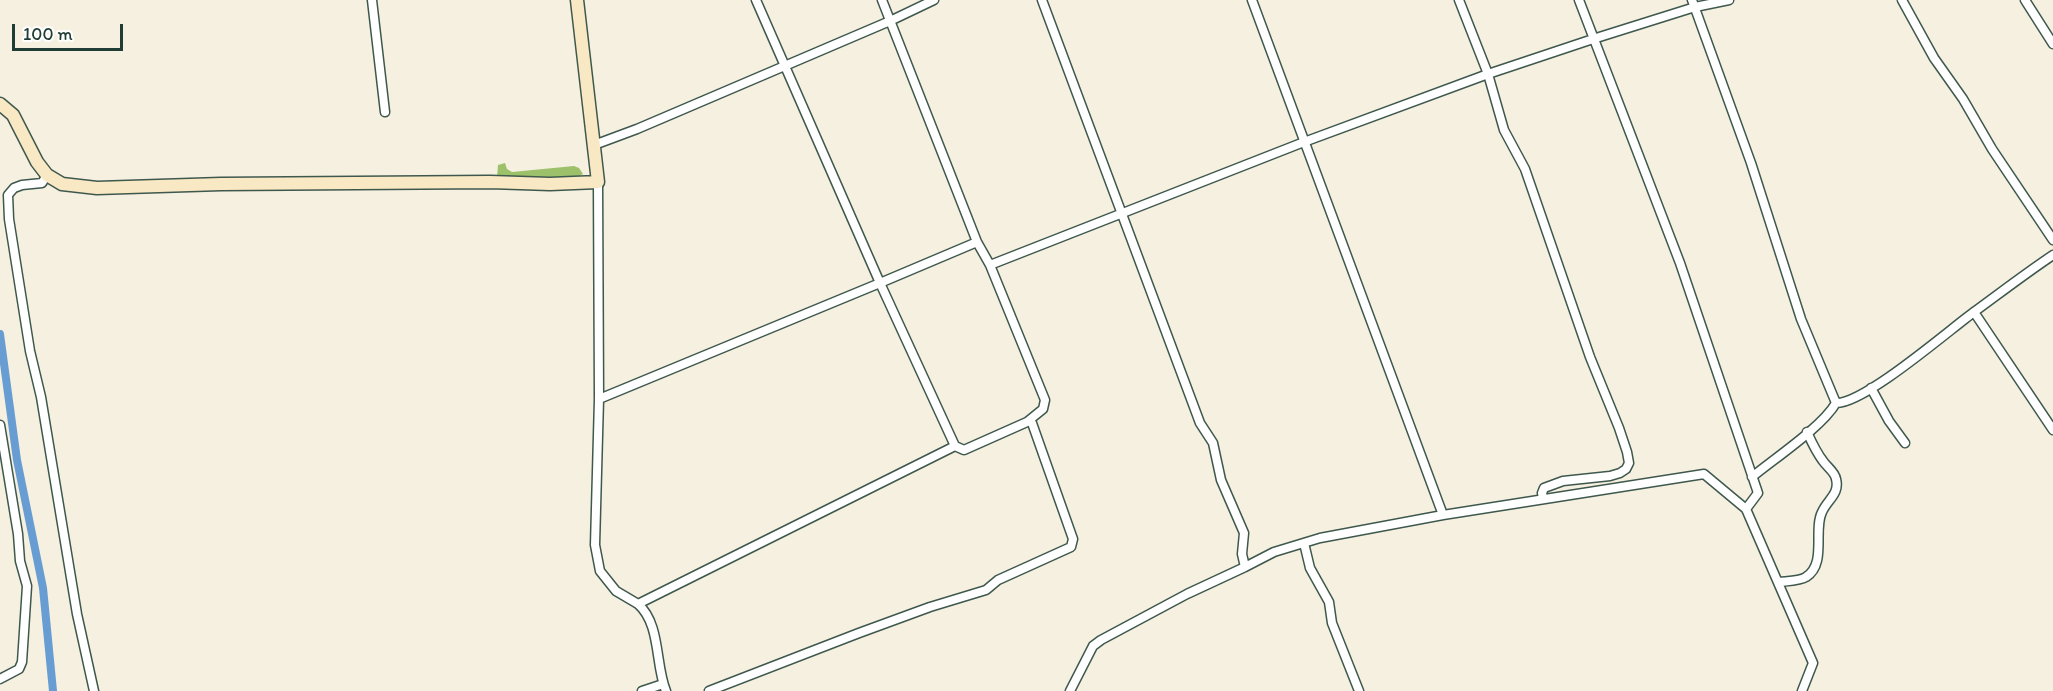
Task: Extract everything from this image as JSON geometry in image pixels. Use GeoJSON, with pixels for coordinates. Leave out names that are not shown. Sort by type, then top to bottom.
{"type":"FeatureCollection","features":[{"type":"Feature","properties":{"kind":"street"},"geometry":{"type":"LineString","coordinates":[[372,0],[385,112]]}},
{"type":"Feature","properties":{"kind":"street"},"geometry":{"type":"LineString","coordinates":[[577,0],[598,182],[599,399],[595,545],[600,571],[615,591],[638,603],[644,609],[657,645],[665,688],[642,691]]}},
{"type":"Feature","properties":{"kind":"street"},"geometry":{"type":"LineString","coordinates":[[756,0],[880,283],[955,446],[964,450],[1027,422],[1043,409],[1045,400],[990,265],[977,242],[882,0]]}},
{"type":"Feature","properties":{"kind":"street"},"geometry":{"type":"LineString","coordinates":[[594,145],[638,129],[891,21],[934,0]]}},
{"type":"Feature","properties":{"kind":"street"},"geometry":{"type":"LineString","coordinates":[[1042,0],[1200,423],[1213,443],[1221,480],[1244,533],[1242,554],[1245,567]]}},
{"type":"Feature","properties":{"kind":"street"},"geometry":{"type":"LineString","coordinates":[[1252,0],[1443,515]]}},
{"type":"Feature","properties":{"kind":"street"},"geometry":{"type":"LineString","coordinates":[[1459,0],[1488,74],[1504,130],[1525,169],[1590,357],[1619,428],[1629,463],[1626,469],[1610,476],[1563,482],[1544,488],[1543,499]]}},
{"type":"Feature","properties":{"kind":"street"},"geometry":{"type":"LineString","coordinates":[[1579,0],[1680,262],[1758,493],[1746,509]]}},
{"type":"Feature","properties":{"kind":"street"},"geometry":{"type":"LineString","coordinates":[[990,265],[1304,142],[1488,74],[1694,3],[1729,0]]}},
{"type":"Feature","properties":{"kind":"street"},"geometry":{"type":"LineString","coordinates":[[1902,0],[1934,58],[1963,99],[1992,148],[2053,240]]}},
{"type":"Feature","properties":{"kind":"street"},"geometry":{"type":"LineString","coordinates":[[2025,0],[2053,44]]}},
{"type":"Feature","properties":{"kind":"street"},"geometry":{"type":"LineString","coordinates":[[1694,3],[1754,173],[1801,319],[1836,403],[1832,411],[1752,477]]}},
{"type":"Feature","properties":{"kind":"street"},"geometry":{"type":"LineString","coordinates":[[0,104],[13,115],[37,162],[47,175],[62,184],[97,188],[221,184],[598,182]]}},
{"type":"Feature","properties":{"kind":"street"},"geometry":{"type":"LineString","coordinates":[[47,175],[42,183],[14,188],[8,195],[9,219],[77,614],[94,691]]}},
{"type":"Feature","properties":{"kind":"street"},"geometry":{"type":"LineString","coordinates":[[599,399],[977,242]]}},
{"type":"Feature","properties":{"kind":"street"},"geometry":{"type":"LineString","coordinates":[[1836,403],[1854,399],[1871,388],[2053,255]]}},
{"type":"Feature","properties":{"kind":"street"},"geometry":{"type":"LineString","coordinates":[[1974,312],[2053,430]]}},
{"type":"Feature","properties":{"kind":"street"},"geometry":{"type":"LineString","coordinates":[[1871,388],[1905,444]]}},
{"type":"Feature","properties":{"kind":"street"},"geometry":{"type":"LineString","coordinates":[[709,691],[890,622],[986,591],[998,580],[1071,547],[1072,539],[1032,423]]}},
{"type":"Feature","properties":{"kind":"street"},"geometry":{"type":"LineString","coordinates":[[0,425],[18,534],[20,561],[27,586],[22,663],[19,669],[0,679]]}},
{"type":"Feature","properties":{"kind":"street"},"geometry":{"type":"LineString","coordinates":[[1779,582],[1805,578],[1811,572],[1818,554],[1821,513],[1835,493],[1837,480],[1814,448],[1807,432]]}},
{"type":"Feature","properties":{"kind":"street"},"geometry":{"type":"LineString","coordinates":[[638,603],[955,446]]}},
{"type":"Feature","properties":{"kind":"street"},"geometry":{"type":"LineString","coordinates":[[1070,691],[1093,646],[1101,640],[1187,594],[1274,552],[1320,538],[1443,515],[1704,474],[1746,509],[1779,582],[1814,663],[1802,691]]}},
{"type":"Feature","properties":{"kind":"street"},"geometry":{"type":"LineString","coordinates":[[1304,543],[1310,568],[1329,602],[1332,623],[1359,691]]}},
{"type":"Feature","properties":{"kind":"green space"},"geometry":{"type":"Polygon","coordinates":[[[505,163],[507,169],[512,172],[574,166],[579,168],[583,174],[575,178],[504,176],[497,178],[498,165],[505,163]]]}},
{"type":"Feature","properties":{"kind":"waterway"},"geometry":{"type":"LineString","coordinates":[[0,334],[17,460],[43,588],[53,691]]}}]}
